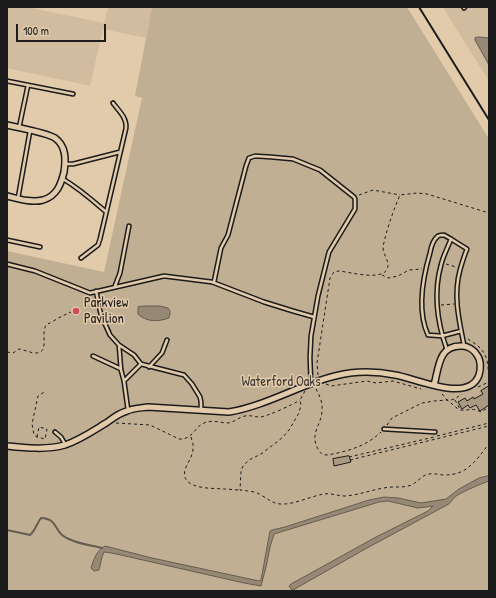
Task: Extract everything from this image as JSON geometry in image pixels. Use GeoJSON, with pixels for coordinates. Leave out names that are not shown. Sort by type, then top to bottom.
{"type":"FeatureCollection","features":[{"type":"Feature","properties":{"kind":"street"},"geometry":{"type":"LineString","coordinates":[[7,125],[30,130],[54,138],[61,145],[65,154],[66,162],[58,189],[47,198],[33,202],[7,196]]}},
{"type":"Feature","properties":{"kind":"street"},"geometry":{"type":"LineString","coordinates":[[7,446],[33,448],[65,445],[81,438],[118,414],[128,410],[148,408],[229,412],[239,410],[323,382],[339,375],[352,373],[381,372],[398,375],[434,385],[449,389],[461,389],[468,387],[477,380],[480,370],[478,356],[471,348],[464,346],[454,346],[447,350],[443,354],[439,364],[434,385]]}},
{"type":"Feature","properties":{"kind":"lane"},"geometry":{"type":"LineString","coordinates":[[7,81],[73,94]]}},
{"type":"Feature","properties":{"kind":"lane"},"geometry":{"type":"LineString","coordinates":[[19,128],[28,85]]}},
{"type":"Feature","properties":{"kind":"lane"},"geometry":{"type":"LineString","coordinates":[[81,258],[98,244],[100,239],[120,152],[126,122],[113,103]]}},
{"type":"Feature","properties":{"kind":"lane"},"geometry":{"type":"LineString","coordinates":[[18,198],[30,130]]}},
{"type":"Feature","properties":{"kind":"lane"},"geometry":{"type":"LineString","coordinates":[[65,164],[84,162],[120,152]]}},
{"type":"Feature","properties":{"kind":"lane"},"geometry":{"type":"LineString","coordinates":[[214,282],[221,248],[228,235],[249,158],[255,156],[293,159],[320,170],[354,197],[354,209],[328,252],[318,296],[311,336],[310,358],[313,385]]}},
{"type":"Feature","properties":{"kind":"lane"},"geometry":{"type":"LineString","coordinates":[[62,179],[78,188],[106,212]]}},
{"type":"Feature","properties":{"kind":"lane"},"geometry":{"type":"LineString","coordinates":[[115,287],[120,273],[129,226]]}},
{"type":"Feature","properties":{"kind":"lane"},"geometry":{"type":"LineString","coordinates":[[461,331],[442,336],[428,336],[424,328],[422,299],[425,270],[433,242],[438,236],[444,235],[467,249],[459,271],[456,296],[458,317],[461,331],[464,346]]}},
{"type":"Feature","properties":{"kind":"lane"},"geometry":{"type":"LineString","coordinates":[[447,350],[442,336],[436,305],[441,264],[451,239]]}},
{"type":"Feature","properties":{"kind":"lane"},"geometry":{"type":"LineString","coordinates":[[7,240],[40,247]]}},
{"type":"Feature","properties":{"kind":"lane"},"geometry":{"type":"LineString","coordinates":[[7,264],[35,271],[90,293],[164,276],[214,282],[264,302],[314,317]]}},
{"type":"Feature","properties":{"kind":"lane"},"geometry":{"type":"LineString","coordinates":[[96,291],[101,315],[110,335],[119,345],[134,355],[141,364],[184,375],[200,397],[201,410]]}},
{"type":"Feature","properties":{"kind":"lane"},"geometry":{"type":"LineString","coordinates":[[149,367],[162,353],[167,340]]}},
{"type":"Feature","properties":{"kind":"lane"},"geometry":{"type":"LineString","coordinates":[[119,345],[121,370],[128,410]]}},
{"type":"Feature","properties":{"kind":"lane"},"geometry":{"type":"LineString","coordinates":[[93,356],[121,370]]}},
{"type":"Feature","properties":{"kind":"lane"},"geometry":{"type":"LineString","coordinates":[[124,381],[141,364]]}},
{"type":"Feature","properties":{"kind":"lane"},"geometry":{"type":"LineString","coordinates":[[384,429],[435,432]]}},
{"type":"Feature","properties":{"kind":"lane"},"geometry":{"type":"LineString","coordinates":[[55,432],[61,437],[65,445]]}},
{"type":"Feature","properties":{"kind":"path"},"geometry":{"type":"LineString","coordinates":[[354,197],[373,190],[400,195],[417,193],[426,194],[489,213]]}},
{"type":"Feature","properties":{"kind":"path"},"geometry":{"type":"LineString","coordinates":[[400,195],[387,230],[383,248],[388,261],[388,268],[381,274],[369,276],[339,271],[334,272],[330,278],[317,363],[318,377],[327,385],[331,386],[367,381],[376,383],[393,381],[419,389],[425,388]]}},
{"type":"Feature","properties":{"kind":"path"},"geometry":{"type":"LineString","coordinates":[[381,274],[388,278],[398,276],[409,270],[425,270]]}},
{"type":"Feature","properties":{"kind":"path"},"geometry":{"type":"LineString","coordinates":[[7,352],[13,353],[19,349],[33,353],[41,352],[44,347],[47,324],[64,314],[71,312]]}},
{"type":"Feature","properties":{"kind":"path"},"geometry":{"type":"LineString","coordinates":[[473,389],[489,382]]}},
{"type":"Feature","properties":{"kind":"path"},"geometry":{"type":"LineString","coordinates":[[313,385],[321,402],[322,410],[314,434],[314,440],[318,450],[324,455],[350,449],[366,443],[375,438],[392,418],[422,403],[455,399],[462,393]]}},
{"type":"Feature","properties":{"kind":"path"},"geometry":{"type":"LineString","coordinates":[[111,423],[150,425],[179,439],[185,439],[191,436],[198,426],[206,422],[213,421],[228,423],[234,422],[243,416],[252,415],[261,417],[300,400],[306,390]]}},
{"type":"Feature","properties":{"kind":"path"},"geometry":{"type":"LineString","coordinates":[[440,391],[447,400],[460,410],[473,409],[481,412],[489,407]]}},
{"type":"Feature","properties":{"kind":"path"},"geometry":{"type":"LineString","coordinates":[[37,437],[39,427],[47,429],[45,439],[37,437],[34,435],[32,424],[38,396],[46,392]]}},
{"type":"Feature","properties":{"kind":"path"},"geometry":{"type":"LineString","coordinates":[[455,399],[460,410]]}},
{"type":"Feature","properties":{"kind":"path"},"geometry":{"type":"LineString","coordinates":[[240,490],[241,471],[243,466],[283,437],[299,413],[300,400]]}},
{"type":"Feature","properties":{"kind":"path"},"geometry":{"type":"LineString","coordinates":[[489,423],[350,459],[489,426]]}},
{"type":"Feature","properties":{"kind":"path"},"geometry":{"type":"LineString","coordinates":[[191,436],[194,448],[185,474],[190,483],[194,486],[255,492],[261,494],[274,503],[281,504],[305,500],[322,494],[346,496],[385,487],[401,488],[410,486],[428,474],[456,474],[467,469],[489,444]]}},
{"type":"Feature","properties":{"kind":"shaded area"},"geometry":{"type":"Polygon","coordinates":[[[7,7],[27,7],[104,23],[108,7],[152,7],[146,38],[103,29],[90,86],[7,68],[7,7]]]}},
{"type":"Feature","properties":{"kind":"shaded area"},"geometry":{"type":"Polygon","coordinates":[[[443,7],[489,7],[489,81],[450,19],[443,7]]]}},
{"type":"Feature","properties":{"kind":"shaded area"},"geometry":{"type":"Polygon","coordinates":[[[475,38],[489,38],[489,65],[475,40],[475,38]]]}},
{"type":"Feature","properties":{"kind":"shaded area"},"geometry":{"type":"Polygon","coordinates":[[[160,306],[168,308],[170,311],[169,318],[156,321],[145,319],[138,314],[138,307],[160,306]]]}},
{"type":"Feature","properties":{"kind":"shaded area"},"geometry":{"type":"Polygon","coordinates":[[[489,476],[489,481],[460,494],[450,503],[293,590],[289,586],[291,584],[376,537],[428,511],[433,506],[418,508],[388,501],[379,502],[274,534],[261,586],[104,552],[99,570],[94,571],[91,568],[97,553],[105,546],[152,558],[259,581],[261,580],[270,531],[272,530],[369,500],[384,497],[398,498],[421,503],[446,499],[459,489],[479,478],[489,476]]]}},
{"type":"Feature","properties":{"kind":"green space","name":"Waterford Oaks"},"geometry":{"type":"Polygon","coordinates":[[[152,7],[407,7],[489,139],[489,591],[7,591],[7,251],[104,272],[142,98],[135,96],[152,7]]]}},
{"type":"Feature","properties":{"kind":"building"},"geometry":{"type":"Polygon","coordinates":[[[489,386],[489,405],[480,411],[476,405],[470,408],[468,405],[462,409],[458,402],[465,398],[467,401],[473,397],[474,399],[483,394],[481,391],[489,386]]]}},
{"type":"Feature","properties":{"kind":"building"},"geometry":{"type":"Polygon","coordinates":[[[349,456],[351,462],[334,466],[333,459],[349,456]]]}},
{"type":"Feature","properties":{"kind":"waterway"},"geometry":{"type":"LineString","coordinates":[[7,530],[30,535],[41,518],[50,520],[59,532],[66,538],[102,548]]}},
{"type":"Feature","properties":{"kind":"railway"},"geometry":{"type":"LineString","coordinates":[[419,7],[489,120]]}},
{"type":"Feature","properties":{"kind":"place","name":"Parkview Pavilion"},"geometry":{"type":"Point","coordinates":[76,311]}}]}
